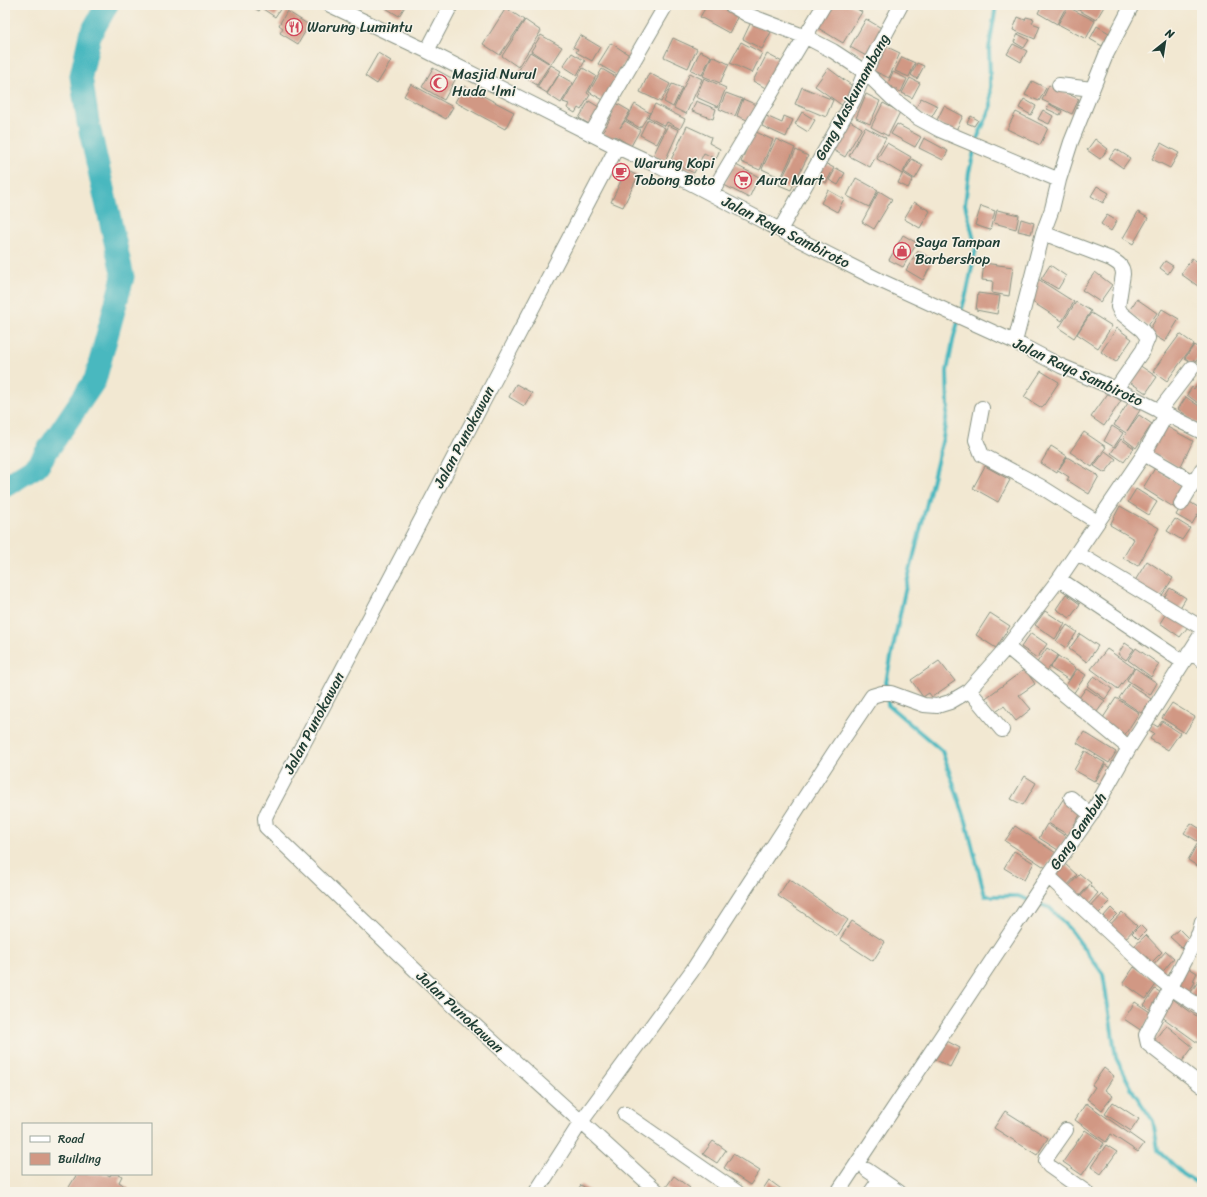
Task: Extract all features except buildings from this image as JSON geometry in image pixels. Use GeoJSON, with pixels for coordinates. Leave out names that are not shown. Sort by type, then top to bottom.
{"type":"FeatureCollection","features":[{"type":"Feature","properties":{"kind":"street","name":"Jalan Raya Sambiroto"},"geometry":{"type":"LineString","coordinates":[[330,5],[427,51],[617,147],[658,166],[780,230],[880,280],[1015,342],[1061,366],[1116,389],[1202,432]]}},
{"type":"Feature","properties":{"kind":"street"},"geometry":{"type":"LineString","coordinates":[[427,51],[451,5]]}},
{"type":"Feature","properties":{"kind":"street"},"geometry":{"type":"LineString","coordinates":[[591,134],[666,5]]}},
{"type":"Feature","properties":{"kind":"street"},"geometry":{"type":"LineString","coordinates":[[731,5],[748,15],[806,37],[833,51],[865,72],[892,98],[918,118],[940,130],[962,141],[1059,180]]}},
{"type":"Feature","properties":{"kind":"street"},"geometry":{"type":"LineString","coordinates":[[711,194],[824,5]]}},
{"type":"Feature","properties":{"kind":"street","name":"Gang Maskumambang"},"geometry":{"type":"LineString","coordinates":[[780,230],[854,99],[865,72],[901,5]]}},
{"type":"Feature","properties":{"kind":"street"},"geometry":{"type":"LineString","coordinates":[[1015,342],[1043,233],[1052,209],[1071,142],[1106,55],[1132,5]]}},
{"type":"Feature","properties":{"kind":"street"},"geometry":{"type":"LineString","coordinates":[[1059,85],[1092,89]]}},
{"type":"Feature","properties":{"kind":"street","name":"Jalan Punokawan"},"geometry":{"type":"LineString","coordinates":[[617,147],[265,818],[266,827],[389,946],[658,1192]]}},
{"type":"Feature","properties":{"kind":"street"},"geometry":{"type":"LineString","coordinates":[[1043,233],[1111,259],[1119,264],[1123,269],[1118,307],[1121,313],[1142,330],[1148,338],[1143,350],[1116,389]]}},
{"type":"Feature","properties":{"kind":"street"},"geometry":{"type":"LineString","coordinates":[[536,1192],[581,1122],[692,971],[872,696],[887,693],[924,705],[937,706],[950,702],[969,690],[1007,647],[1059,579],[1144,454],[1163,413],[1192,368]]}},
{"type":"Feature","properties":{"kind":"street"},"geometry":{"type":"LineString","coordinates":[[982,408],[976,440],[982,455],[1040,486],[1097,522]]}},
{"type":"Feature","properties":{"kind":"street"},"geometry":{"type":"LineString","coordinates":[[1144,454],[1194,483]]}},
{"type":"Feature","properties":{"kind":"street"},"geometry":{"type":"LineString","coordinates":[[1180,504],[1202,469]]}},
{"type":"Feature","properties":{"kind":"street"},"geometry":{"type":"LineString","coordinates":[[1077,552],[1202,628]]}},
{"type":"Feature","properties":{"kind":"street"},"geometry":{"type":"LineString","coordinates":[[1059,579],[1186,657],[1202,660]]}},
{"type":"Feature","properties":{"kind":"street","name":"Gang Gambuh"},"geometry":{"type":"LineString","coordinates":[[1202,634],[1129,748],[1091,816],[1048,876],[1171,988],[1202,1008]]}},
{"type":"Feature","properties":{"kind":"street"},"geometry":{"type":"LineString","coordinates":[[1007,647],[1129,748]]}},
{"type":"Feature","properties":{"kind":"street"},"geometry":{"type":"LineString","coordinates":[[969,690],[1002,730]]}},
{"type":"Feature","properties":{"kind":"street"},"geometry":{"type":"LineString","coordinates":[[1071,798],[1091,816]]}},
{"type":"Feature","properties":{"kind":"street"},"geometry":{"type":"LineString","coordinates":[[838,1192],[1048,876]]}},
{"type":"Feature","properties":{"kind":"street"},"geometry":{"type":"LineString","coordinates":[[1202,922],[1199,933],[1146,1035],[1148,1044],[1202,1086]]}},
{"type":"Feature","properties":{"kind":"street"},"geometry":{"type":"LineString","coordinates":[[625,1114],[737,1192]]}},
{"type":"Feature","properties":{"kind":"street"},"geometry":{"type":"LineString","coordinates":[[1066,1130],[1047,1157],[1046,1161],[1050,1166],[1086,1192]]}},
{"type":"Feature","properties":{"kind":"street"},"geometry":{"type":"LineString","coordinates":[[867,1170],[899,1192]]}},
{"type":"Feature","properties":{"kind":"street"},"geometry":{"type":"LineString","coordinates":[[871,1192],[880,1179]]}},
{"type":"Feature","properties":{"kind":"waterway"},"geometry":{"type":"LineString","coordinates":[[5,486],[37,466],[95,380],[123,277],[88,122],[81,76],[90,35],[107,5]]}},
{"type":"Feature","properties":{"kind":"waterway"},"geometry":{"type":"LineString","coordinates":[[996,5],[989,49],[991,108],[978,136],[969,172],[965,204],[976,248],[967,291],[954,336],[947,371],[948,407],[943,438],[904,595],[886,682],[888,705],[942,751],[966,821],[985,896],[1018,896],[1050,908],[1072,932],[1103,974],[1116,1058],[1134,1093],[1153,1121],[1158,1150],[1183,1174],[1202,1186]]}},
{"type":"Feature","properties":{"kind":"place","name":"Warung Lumintu"},"geometry":{"type":"Point","coordinates":[294,27]}},
{"type":"Feature","properties":{"kind":"place","name":"Masjid Nurul Huda 'lmi"},"geometry":{"type":"Point","coordinates":[439,83]}},
{"type":"Feature","properties":{"kind":"place","name":"Warung Kopi Tobong Boto"},"geometry":{"type":"Point","coordinates":[621,172]}},
{"type":"Feature","properties":{"kind":"place","name":"Aura Mart"},"geometry":{"type":"Point","coordinates":[743,180]}},
{"type":"Feature","properties":{"kind":"place","name":"Saya Tampan Barbershop"},"geometry":{"type":"Point","coordinates":[902,251]}}]}
